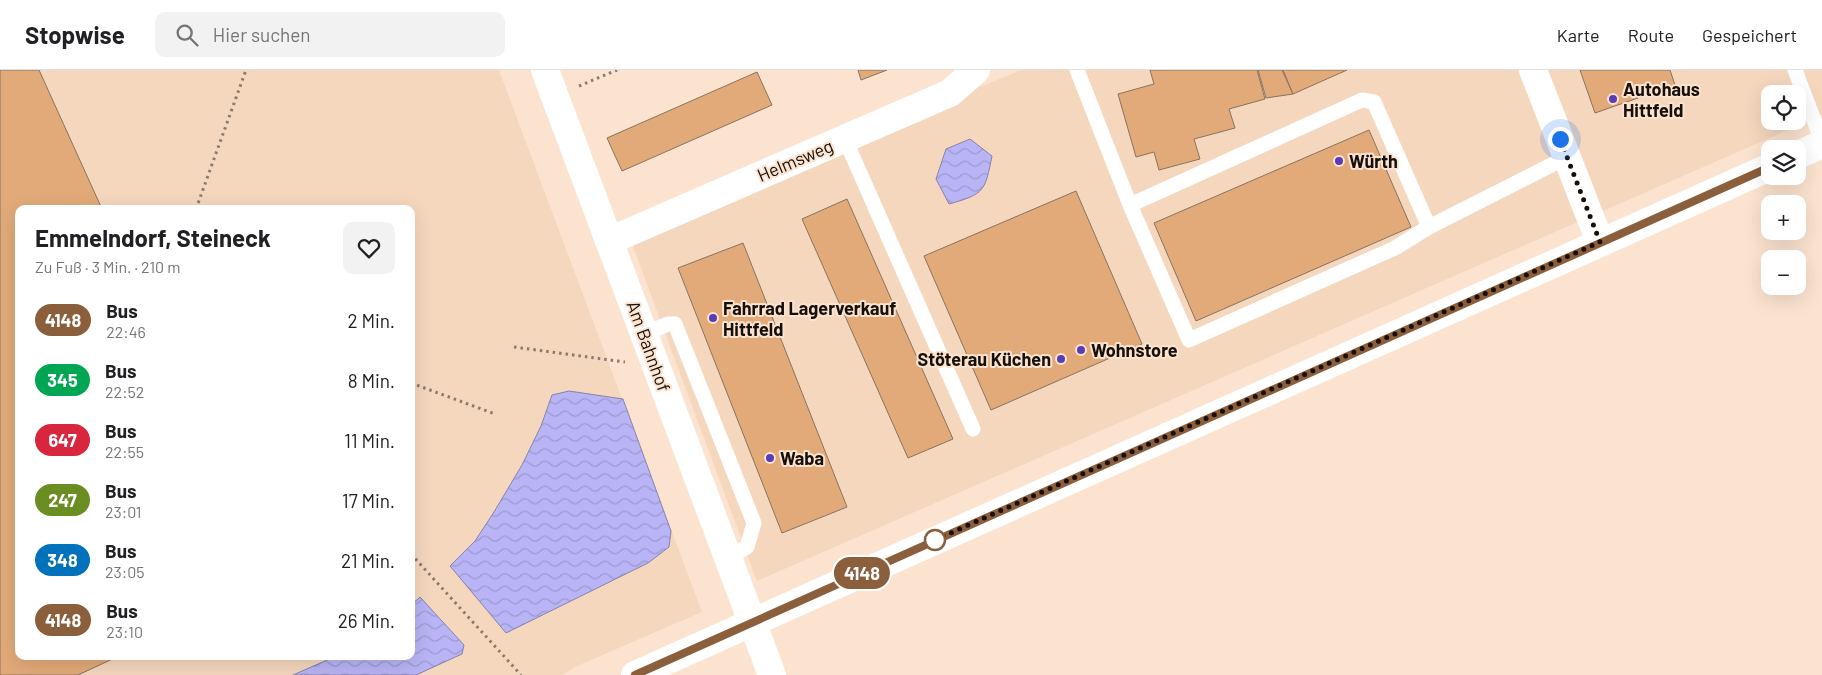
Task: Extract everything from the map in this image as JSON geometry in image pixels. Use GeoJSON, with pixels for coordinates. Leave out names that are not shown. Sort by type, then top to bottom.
{"type":"FeatureCollection","features":[{"type":"Feature","properties":{"kind":"main road","name":"Am Bahnhof"},"geometry":{"type":"LineString","coordinates":[[545,70],[772,675]]}},
{"type":"Feature","properties":{"kind":"main road","name":"Helmsweg"},"geometry":{"type":"LineString","coordinates":[[609,241],[950,93],[976,70]]}},
{"type":"Feature","properties":{"kind":"main road"},"geometry":{"type":"LineString","coordinates":[[1533,70],[1600,242]]}},
{"type":"Feature","properties":{"kind":"main road"},"geometry":{"type":"LineString","coordinates":[[1806,151],[1822,142]]}},
{"type":"Feature","properties":{"kind":"main road"},"geometry":{"type":"LineString","coordinates":[[635,675],[1761,171]]}},
{"type":"Feature","properties":{"kind":"lane"},"geometry":{"type":"LineString","coordinates":[[1076,70],[1130,205],[1189,340],[1396,248],[1429,227],[1566,157]]}},
{"type":"Feature","properties":{"kind":"lane"},"geometry":{"type":"LineString","coordinates":[[1795,70],[1822,142]]}},
{"type":"Feature","properties":{"kind":"lane"},"geometry":{"type":"LineString","coordinates":[[1130,205],[1362,100],[1374,102],[1429,227]]}},
{"type":"Feature","properties":{"kind":"lane"},"geometry":{"type":"LineString","coordinates":[[845,139],[974,430]]}},
{"type":"Feature","properties":{"kind":"lane"},"geometry":{"type":"LineString","coordinates":[[644,334],[668,324],[676,324],[754,523],[747,547],[728,558]]}},
{"type":"Feature","properties":{"kind":"path"},"geometry":{"type":"LineString","coordinates":[[197,205],[246,70]]}},
{"type":"Feature","properties":{"kind":"path"},"geometry":{"type":"LineString","coordinates":[[555,97],[617,70]]}},
{"type":"Feature","properties":{"kind":"path"},"geometry":{"type":"LineString","coordinates":[[514,348],[656,366]]}},
{"type":"Feature","properties":{"kind":"path"},"geometry":{"type":"LineString","coordinates":[[415,384],[495,414]]}},
{"type":"Feature","properties":{"kind":"path"},"geometry":{"type":"LineString","coordinates":[[415,558],[521,675]]}},
{"type":"Feature","properties":{"kind":"shaded area"},"geometry":{"type":"Polygon","coordinates":[[[0,70],[499,70],[702,612],[577,666],[562,675],[0,675],[0,70]]]}},
{"type":"Feature","properties":{"kind":"shaded area"},"geometry":{"type":"Polygon","coordinates":[[[1021,70],[1822,70],[1822,115],[1806,122],[1806,85],[1761,85],[1761,130],[1788,130],[1761,140],[1761,142],[757,581],[628,233],[1021,70]]]}},
{"type":"Feature","properties":{"kind":"water"},"geometry":{"type":"Polygon","coordinates":[[[970,139],[992,156],[985,184],[977,194],[949,204],[936,179],[946,149],[970,139]]]}},
{"type":"Feature","properties":{"kind":"water"},"geometry":{"type":"Polygon","coordinates":[[[569,391],[623,399],[671,531],[669,547],[648,563],[506,633],[450,566],[475,541],[494,512],[522,465],[541,426],[552,395],[569,391]]]}},
{"type":"Feature","properties":{"kind":"water"},"geometry":{"type":"Polygon","coordinates":[[[420,597],[464,645],[462,654],[416,675],[293,675],[327,660],[415,660],[415,601],[420,597]]]}},
{"type":"Feature","properties":{"kind":"building"},"geometry":{"type":"Polygon","coordinates":[[[0,70],[39,70],[100,205],[15,205],[15,660],[110,660],[78,675],[0,675],[0,70]]]}},
{"type":"Feature","properties":{"kind":"building"},"geometry":{"type":"Polygon","coordinates":[[[858,70],[887,70],[861,80],[858,70]]]}},
{"type":"Feature","properties":{"kind":"building"},"geometry":{"type":"Polygon","coordinates":[[[1150,70],[1257,70],[1265,99],[1229,109],[1235,128],[1194,139],[1200,159],[1159,170],[1154,152],[1136,157],[1118,94],[1154,84],[1150,70]]]}},
{"type":"Feature","properties":{"kind":"building"},"geometry":{"type":"Polygon","coordinates":[[[1258,70],[1282,70],[1293,94],[1266,98],[1258,70]]]}},
{"type":"Feature","properties":{"kind":"building"},"geometry":{"type":"Polygon","coordinates":[[[1283,70],[1347,70],[1293,94],[1283,70]]]}},
{"type":"Feature","properties":{"kind":"building","name":"Autohaus Hittfeld"},"geometry":{"type":"Polygon","coordinates":[[[1580,70],[1670,70],[1675,85],[1595,113],[1580,70]]]}},
{"type":"Feature","properties":{"kind":"building"},"geometry":{"type":"Polygon","coordinates":[[[757,72],[772,105],[622,171],[607,138],[757,72]]]}},
{"type":"Feature","properties":{"kind":"building"},"geometry":{"type":"Polygon","coordinates":[[[1369,130],[1411,227],[1196,321],[1154,223],[1369,130]]]}},
{"type":"Feature","properties":{"kind":"building"},"geometry":{"type":"Polygon","coordinates":[[[1076,191],[1142,344],[991,410],[924,256],[1076,191]]]}},
{"type":"Feature","properties":{"kind":"building"},"geometry":{"type":"Polygon","coordinates":[[[847,199],[953,439],[908,458],[802,219],[847,199]]]}},
{"type":"Feature","properties":{"kind":"building"},"geometry":{"type":"Polygon","coordinates":[[[743,243],[847,507],[782,533],[678,268],[743,243]]]}},
{"type":"Feature","properties":{"kind":"bus line","name":"4148"},"geometry":{"type":"LineString","coordinates":[[635,675],[1761,171]]}},
{"type":"Feature","properties":{"kind":"place","name":"Autohaus Hittfeld"},"geometry":{"type":"Point","coordinates":[1613,99]}},
{"type":"Feature","properties":{"kind":"place","name":"Würth"},"geometry":{"type":"Point","coordinates":[1339,161]}},
{"type":"Feature","properties":{"kind":"place","name":"Fahrrad Lagerverkauf Hittfeld"},"geometry":{"type":"Point","coordinates":[713,318]}},
{"type":"Feature","properties":{"kind":"place","name":"Wohnstore"},"geometry":{"type":"Point","coordinates":[1081,350]}},
{"type":"Feature","properties":{"kind":"place","name":"Stöterau Küchen"},"geometry":{"type":"Point","coordinates":[1061,359]}},
{"type":"Feature","properties":{"kind":"place","name":"Waba"},"geometry":{"type":"Point","coordinates":[770,458]}},
{"type":"Feature","properties":{"kind":"route"},"geometry":{"type":"LineString","coordinates":[[935,540],[1600,242],[1560,139]]}}]}
